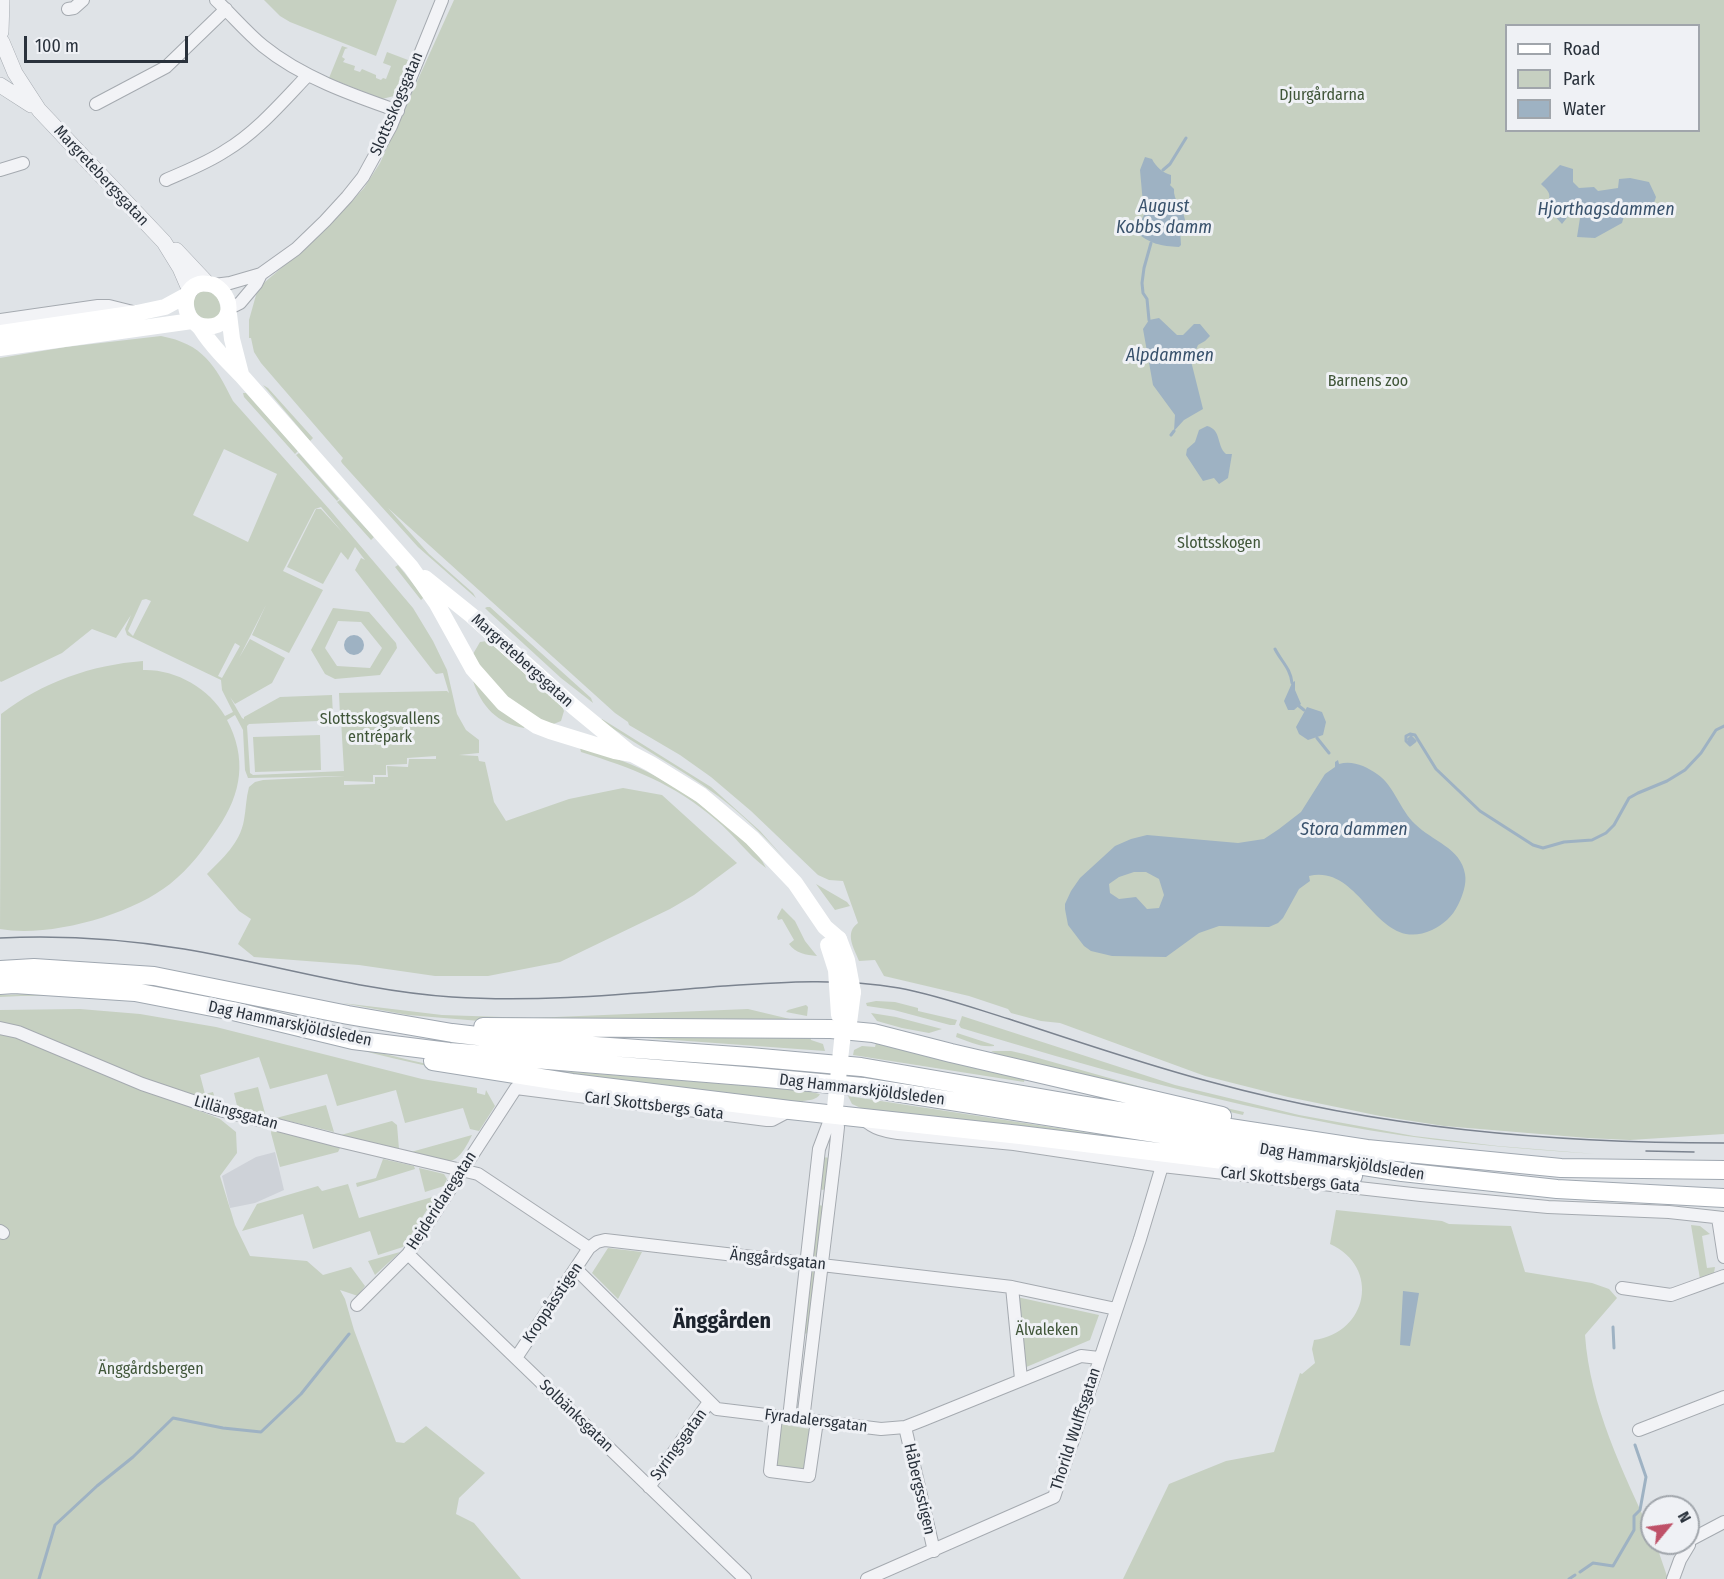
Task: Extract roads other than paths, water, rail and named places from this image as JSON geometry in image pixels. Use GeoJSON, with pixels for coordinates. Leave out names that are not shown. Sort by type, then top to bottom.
{"type":"FeatureCollection","features":[{"type":"Feature","properties":{"kind":"main road"},"geometry":{"type":"LineString","coordinates":[[0,333],[165,307],[200,284],[211,284]]}},
{"type":"Feature","properties":{"kind":"main road","name":"Margretebergsgatan"},"geometry":{"type":"LineString","coordinates":[[211,284],[224,292],[241,375]]}},
{"type":"Feature","properties":{"kind":"main road","name":"Margretebergsgatan"},"geometry":{"type":"LineString","coordinates":[[188,293],[186,308],[195,323],[411,567],[437,604],[473,669],[503,703],[543,729],[579,741],[632,754]]}},
{"type":"Feature","properties":{"kind":"main road"},"geometry":{"type":"LineString","coordinates":[[0,348],[195,323],[211,327],[218,325],[229,311]]}},
{"type":"Feature","properties":{"kind":"main road","name":"Margretebergsgatan"},"geometry":{"type":"LineString","coordinates":[[411,567],[452,599],[574,707],[632,754],[688,786],[720,810],[752,838],[795,883],[847,960],[853,992],[835,1111]]}},
{"type":"Feature","properties":{"kind":"main road","name":"Margretebergsgatan"},"geometry":{"type":"LineString","coordinates":[[833,942],[839,994],[847,1022]]}},
{"type":"Feature","properties":{"kind":"main road","name":"Dag Hammarskjöldsleden"},"geometry":{"type":"LineString","coordinates":[[0,970],[34,968],[154,976],[406,1025],[511,1040],[861,1067],[1081,1105],[1366,1149],[1561,1168],[1724,1170]]}},
{"type":"Feature","properties":{"kind":"main road","name":"Dag Hammarskjöldsleden"},"geometry":{"type":"LineString","coordinates":[[0,985],[135,992],[233,1011],[353,1040],[448,1052],[863,1087],[1401,1172],[1557,1189],[1724,1198]]}},
{"type":"Feature","properties":{"kind":"main road"},"geometry":{"type":"LineString","coordinates":[[406,1025],[847,1022],[873,1033],[961,1056],[1218,1115],[1300,1138]]}},
{"type":"Feature","properties":{"kind":"main road"},"geometry":{"type":"LineString","coordinates":[[353,1040],[408,1056],[572,1083],[790,1110],[835,1111],[862,1117],[1375,1178],[1401,1172]]}},
{"type":"Feature","properties":{"kind":"street"},"geometry":{"type":"LineString","coordinates":[[1,38],[2,0]]}},
{"type":"Feature","properties":{"kind":"street"},"geometry":{"type":"LineString","coordinates":[[68,9],[74,8],[83,0]]}},
{"type":"Feature","properties":{"kind":"street"},"geometry":{"type":"LineString","coordinates":[[216,0],[262,45],[308,75],[398,111]]}},
{"type":"Feature","properties":{"kind":"street","name":"Slottsskogsgatan"},"geometry":{"type":"LineString","coordinates":[[211,284],[230,283],[261,274],[296,249],[354,189],[375,159],[398,111],[442,0]]}},
{"type":"Feature","properties":{"kind":"street"},"geometry":{"type":"LineString","coordinates":[[96,104],[166,68],[226,9]]}},
{"type":"Feature","properties":{"kind":"street","name":"Margretebergsgatan"},"geometry":{"type":"LineString","coordinates":[[1,38],[15,74],[39,110],[164,242],[180,268],[188,293]]}},
{"type":"Feature","properties":{"kind":"street"},"geometry":{"type":"LineString","coordinates":[[166,180],[218,156],[233,146],[271,113],[308,75]]}},
{"type":"Feature","properties":{"kind":"street","name":"Margretebergsgatan"},"geometry":{"type":"LineString","coordinates":[[0,85],[39,110]]}},
{"type":"Feature","properties":{"kind":"street"},"geometry":{"type":"LineString","coordinates":[[0,170],[23,163]]}},
{"type":"Feature","properties":{"kind":"street","name":"Margretebergsgatan"},"geometry":{"type":"LineString","coordinates":[[164,242],[174,247],[211,284]]}},
{"type":"Feature","properties":{"kind":"street","name":"Slottsskogsgatan"},"geometry":{"type":"LineString","coordinates":[[229,311],[240,303],[256,284],[261,274]]}},
{"type":"Feature","properties":{"kind":"street"},"geometry":{"type":"LineString","coordinates":[[0,320],[98,306],[109,306],[137,313]]}},
{"type":"Feature","properties":{"kind":"street","name":"Lillängsgatan"},"geometry":{"type":"LineString","coordinates":[[0,1028],[18,1032],[141,1084],[216,1109],[462,1170]]}},
{"type":"Feature","properties":{"kind":"street","name":"Hejderidaregatan"},"geometry":{"type":"LineString","coordinates":[[357,1305],[408,1254],[516,1088]]}},
{"type":"Feature","properties":{"kind":"street","name":"Carl Skottsbergs Gata"},"geometry":{"type":"LineString","coordinates":[[516,1088],[767,1120],[772,1120],[790,1110]]}},
{"type":"Feature","properties":{"kind":"street"},"geometry":{"type":"LineString","coordinates":[[789,1418],[819,1149],[835,1111]]}},
{"type":"Feature","properties":{"kind":"street"},"geometry":{"type":"LineString","coordinates":[[803,1420],[831,1199],[838,1127],[835,1111]]}},
{"type":"Feature","properties":{"kind":"street","name":"Carl Skottsbergs Gata"},"geometry":{"type":"LineString","coordinates":[[862,1117],[870,1125],[881,1130],[898,1133],[1014,1144],[1162,1166],[1548,1207],[1669,1212],[1721,1218]]}},
{"type":"Feature","properties":{"kind":"street","name":"Thorild Wulffsgatan"},"geometry":{"type":"LineString","coordinates":[[867,1579],[1054,1497],[1162,1166]]}},
{"type":"Feature","properties":{"kind":"street"},"geometry":{"type":"LineString","coordinates":[[462,1170],[478,1173],[589,1248]]}},
{"type":"Feature","properties":{"kind":"street"},"geometry":{"type":"LineString","coordinates":[[813,1196],[831,1199]]}},
{"type":"Feature","properties":{"kind":"street"},"geometry":{"type":"LineString","coordinates":[[1721,1218],[1724,1257]]}},
{"type":"Feature","properties":{"kind":"street","name":"Änggårdsgatan"},"geometry":{"type":"LineString","coordinates":[[589,1248],[605,1240],[806,1263],[1012,1287],[1116,1309]]}},
{"type":"Feature","properties":{"kind":"street","name":"Kroppåsstigen"},"geometry":{"type":"LineString","coordinates":[[516,1358],[589,1248]]}},
{"type":"Feature","properties":{"kind":"street","name":"Solbänksgatan"},"geometry":{"type":"LineString","coordinates":[[408,1254],[745,1579]]}},
{"type":"Feature","properties":{"kind":"street","name":"Fyradalersgatan"},"geometry":{"type":"LineString","coordinates":[[576,1269],[717,1409],[881,1429],[905,1427],[1081,1356],[1099,1358]]}},
{"type":"Feature","properties":{"kind":"street"},"geometry":{"type":"LineString","coordinates":[[1622,1288],[1671,1295],[1724,1276]]}},
{"type":"Feature","properties":{"kind":"street"},"geometry":{"type":"LineString","coordinates":[[1012,1287],[1021,1379]]}},
{"type":"Feature","properties":{"kind":"street"},"geometry":{"type":"LineString","coordinates":[[798,1340],[812,1341]]}},
{"type":"Feature","properties":{"kind":"street"},"geometry":{"type":"LineString","coordinates":[[1639,1430],[1724,1397]]}},
{"type":"Feature","properties":{"kind":"street","name":"Syringsgatan"},"geometry":{"type":"LineString","coordinates":[[649,1487],[709,1402]]}},
{"type":"Feature","properties":{"kind":"street"},"geometry":{"type":"LineString","coordinates":[[776,1417],[770,1471],[809,1476],[817,1421]]}},
{"type":"Feature","properties":{"kind":"street","name":"Håbergsstigen"},"geometry":{"type":"LineString","coordinates":[[905,1427],[934,1551]]}},
{"type":"Feature","properties":{"kind":"street"},"geometry":{"type":"LineString","coordinates":[[1700,1535],[1724,1522]]}},
{"type":"Feature","properties":{"kind":"street"},"geometry":{"type":"LineString","coordinates":[[1673,1579],[1683,1555]]}},
{"type":"Feature","properties":{"kind":"water","name":"August Kobbs damm"},"geometry":{"type":"Polygon","coordinates":[[[1145,157],[1152,159],[1160,169],[1171,175],[1170,185],[1174,189],[1185,220],[1180,229],[1181,245],[1179,247],[1156,244],[1136,232],[1144,215],[1140,170],[1145,157]]]}},
{"type":"Feature","properties":{"kind":"water","name":"Hjorthagsdammen"},"geometry":{"type":"Polygon","coordinates":[[[1560,165],[1573,169],[1573,182],[1579,188],[1594,187],[1598,191],[1618,188],[1619,179],[1630,178],[1649,182],[1656,197],[1653,206],[1624,216],[1622,223],[1595,238],[1577,237],[1580,218],[1569,215],[1562,224],[1553,214],[1548,202],[1549,194],[1541,184],[1560,165]]]}},
{"type":"Feature","properties":{"kind":"water","name":"Alpdammen"},"geometry":{"type":"Polygon","coordinates":[[[1159,318],[1177,335],[1183,335],[1194,324],[1200,324],[1210,336],[1198,345],[1191,361],[1203,409],[1184,420],[1174,431],[1175,415],[1153,385],[1143,329],[1149,320],[1159,318]]]}},
{"type":"Feature","properties":{"kind":"water"},"geometry":{"type":"Polygon","coordinates":[[[1207,426],[1215,431],[1226,454],[1232,454],[1228,478],[1219,484],[1214,478],[1203,481],[1186,455],[1187,449],[1195,442],[1199,430],[1207,426]]]}},
{"type":"Feature","properties":{"kind":"water"},"geometry":{"type":"Polygon","coordinates":[[[354,635],[361,638],[364,645],[361,652],[354,655],[347,652],[344,645],[347,638],[354,635]]]}},
{"type":"Feature","properties":{"kind":"water"},"geometry":{"type":"Polygon","coordinates":[[[1295,681],[1295,690],[1301,704],[1294,710],[1288,710],[1284,701],[1295,681]]]}},
{"type":"Feature","properties":{"kind":"water"},"geometry":{"type":"Polygon","coordinates":[[[1307,707],[1322,712],[1326,722],[1323,735],[1308,740],[1299,734],[1296,727],[1307,707]]]}},
{"type":"Feature","properties":{"kind":"water","name":"Stora dammen"},"geometry":{"type":"Polygon","coordinates":[[[1338,760],[1339,764],[1359,764],[1377,774],[1388,784],[1415,824],[1458,858],[1465,874],[1464,890],[1460,902],[1447,920],[1432,930],[1413,935],[1397,931],[1382,921],[1343,883],[1327,876],[1309,876],[1310,881],[1299,889],[1278,923],[1269,927],[1219,926],[1199,933],[1166,957],[1112,956],[1091,951],[1084,946],[1068,925],[1065,904],[1071,891],[1080,878],[1115,846],[1147,835],[1238,843],[1264,839],[1301,812],[1325,774],[1335,767],[1335,762],[1338,760]],[[1134,872],[1119,877],[1109,884],[1110,893],[1119,899],[1136,897],[1147,909],[1159,908],[1164,895],[1159,879],[1146,872],[1134,872]]]}},
{"type":"Feature","properties":{"kind":"water"},"geometry":{"type":"Polygon","coordinates":[[[1403,1291],[1419,1293],[1410,1346],[1400,1345],[1403,1291]]]}},
{"type":"Feature","properties":{"kind":"waterway"},"geometry":{"type":"LineString","coordinates":[[1163,170],[1170,164],[1186,138]]}},
{"type":"Feature","properties":{"kind":"waterway"},"geometry":{"type":"LineString","coordinates":[[1149,320],[1147,299],[1143,293],[1142,283],[1151,243]]}},
{"type":"Feature","properties":{"kind":"waterway"},"geometry":{"type":"LineString","coordinates":[[1171,435],[1174,431]]}},
{"type":"Feature","properties":{"kind":"waterway"},"geometry":{"type":"LineString","coordinates":[[1275,649],[1288,669],[1292,683]]}},
{"type":"Feature","properties":{"kind":"waterway"},"geometry":{"type":"LineString","coordinates":[[1299,706],[1304,710]]}},
{"type":"Feature","properties":{"kind":"waterway"},"geometry":{"type":"LineString","coordinates":[[1411,739],[1410,742],[1411,737],[1415,741],[1410,745],[1406,741],[1406,736],[1415,735],[1436,769],[1480,811],[1533,845],[1543,848],[1564,842],[1592,840],[1606,833],[1614,825],[1629,798],[1685,770],[1701,753],[1716,730],[1724,726]]}},
{"type":"Feature","properties":{"kind":"waterway"},"geometry":{"type":"LineString","coordinates":[[1317,738],[1329,753]]}},
{"type":"Feature","properties":{"kind":"waterway"},"geometry":{"type":"LineString","coordinates":[[1613,1327],[1614,1348]]}},
{"type":"Feature","properties":{"kind":"waterway"},"geometry":{"type":"LineString","coordinates":[[39,1579],[55,1525],[133,1457],[173,1418],[223,1428],[261,1432],[301,1394],[349,1334]]}},
{"type":"Feature","properties":{"kind":"waterway"},"geometry":{"type":"LineString","coordinates":[[1580,1572],[1593,1563],[1613,1566],[1634,1530],[1634,1516],[1640,1510],[1646,1477],[1635,1445]]}},
{"type":"Feature","properties":{"kind":"waterway"},"geometry":{"type":"LineString","coordinates":[[1569,1579],[1575,1575]]}},
{"type":"Feature","properties":{"kind":"tram line"},"geometry":{"type":"LineString","coordinates":[[0,938],[115,940],[218,955],[384,989],[486,999],[554,998],[790,982],[877,985],[941,998],[1211,1082],[1338,1111],[1401,1122],[1530,1136],[1724,1143]]}},
{"type":"Feature","properties":{"kind":"tram line"},"geometry":{"type":"LineString","coordinates":[[1646,1151],[1694,1152]]}},
{"type":"Feature","properties":{"kind":"district","name":"Änggården"},"geometry":{"type":"Point","coordinates":[722,1322]}},
{"type":"Feature","properties":{"kind":"park label","name":"Djurgårdarna"},"geometry":{"type":"Point","coordinates":[1322,96]}},
{"type":"Feature","properties":{"kind":"park label","name":"Barnens zoo"},"geometry":{"type":"Point","coordinates":[1368,382]}},
{"type":"Feature","properties":{"kind":"park label","name":"Slottsskogen"},"geometry":{"type":"Point","coordinates":[1219,544]}},
{"type":"Feature","properties":{"kind":"park label","name":"Slottsskogsvallens entrépark"},"geometry":{"type":"Point","coordinates":[380,729]}},
{"type":"Feature","properties":{"kind":"park label","name":"Älvaleken"},"geometry":{"type":"Point","coordinates":[1047,1331]}},
{"type":"Feature","properties":{"kind":"park label","name":"Änggårdsbergen"},"geometry":{"type":"Point","coordinates":[151,1370]}}]}
